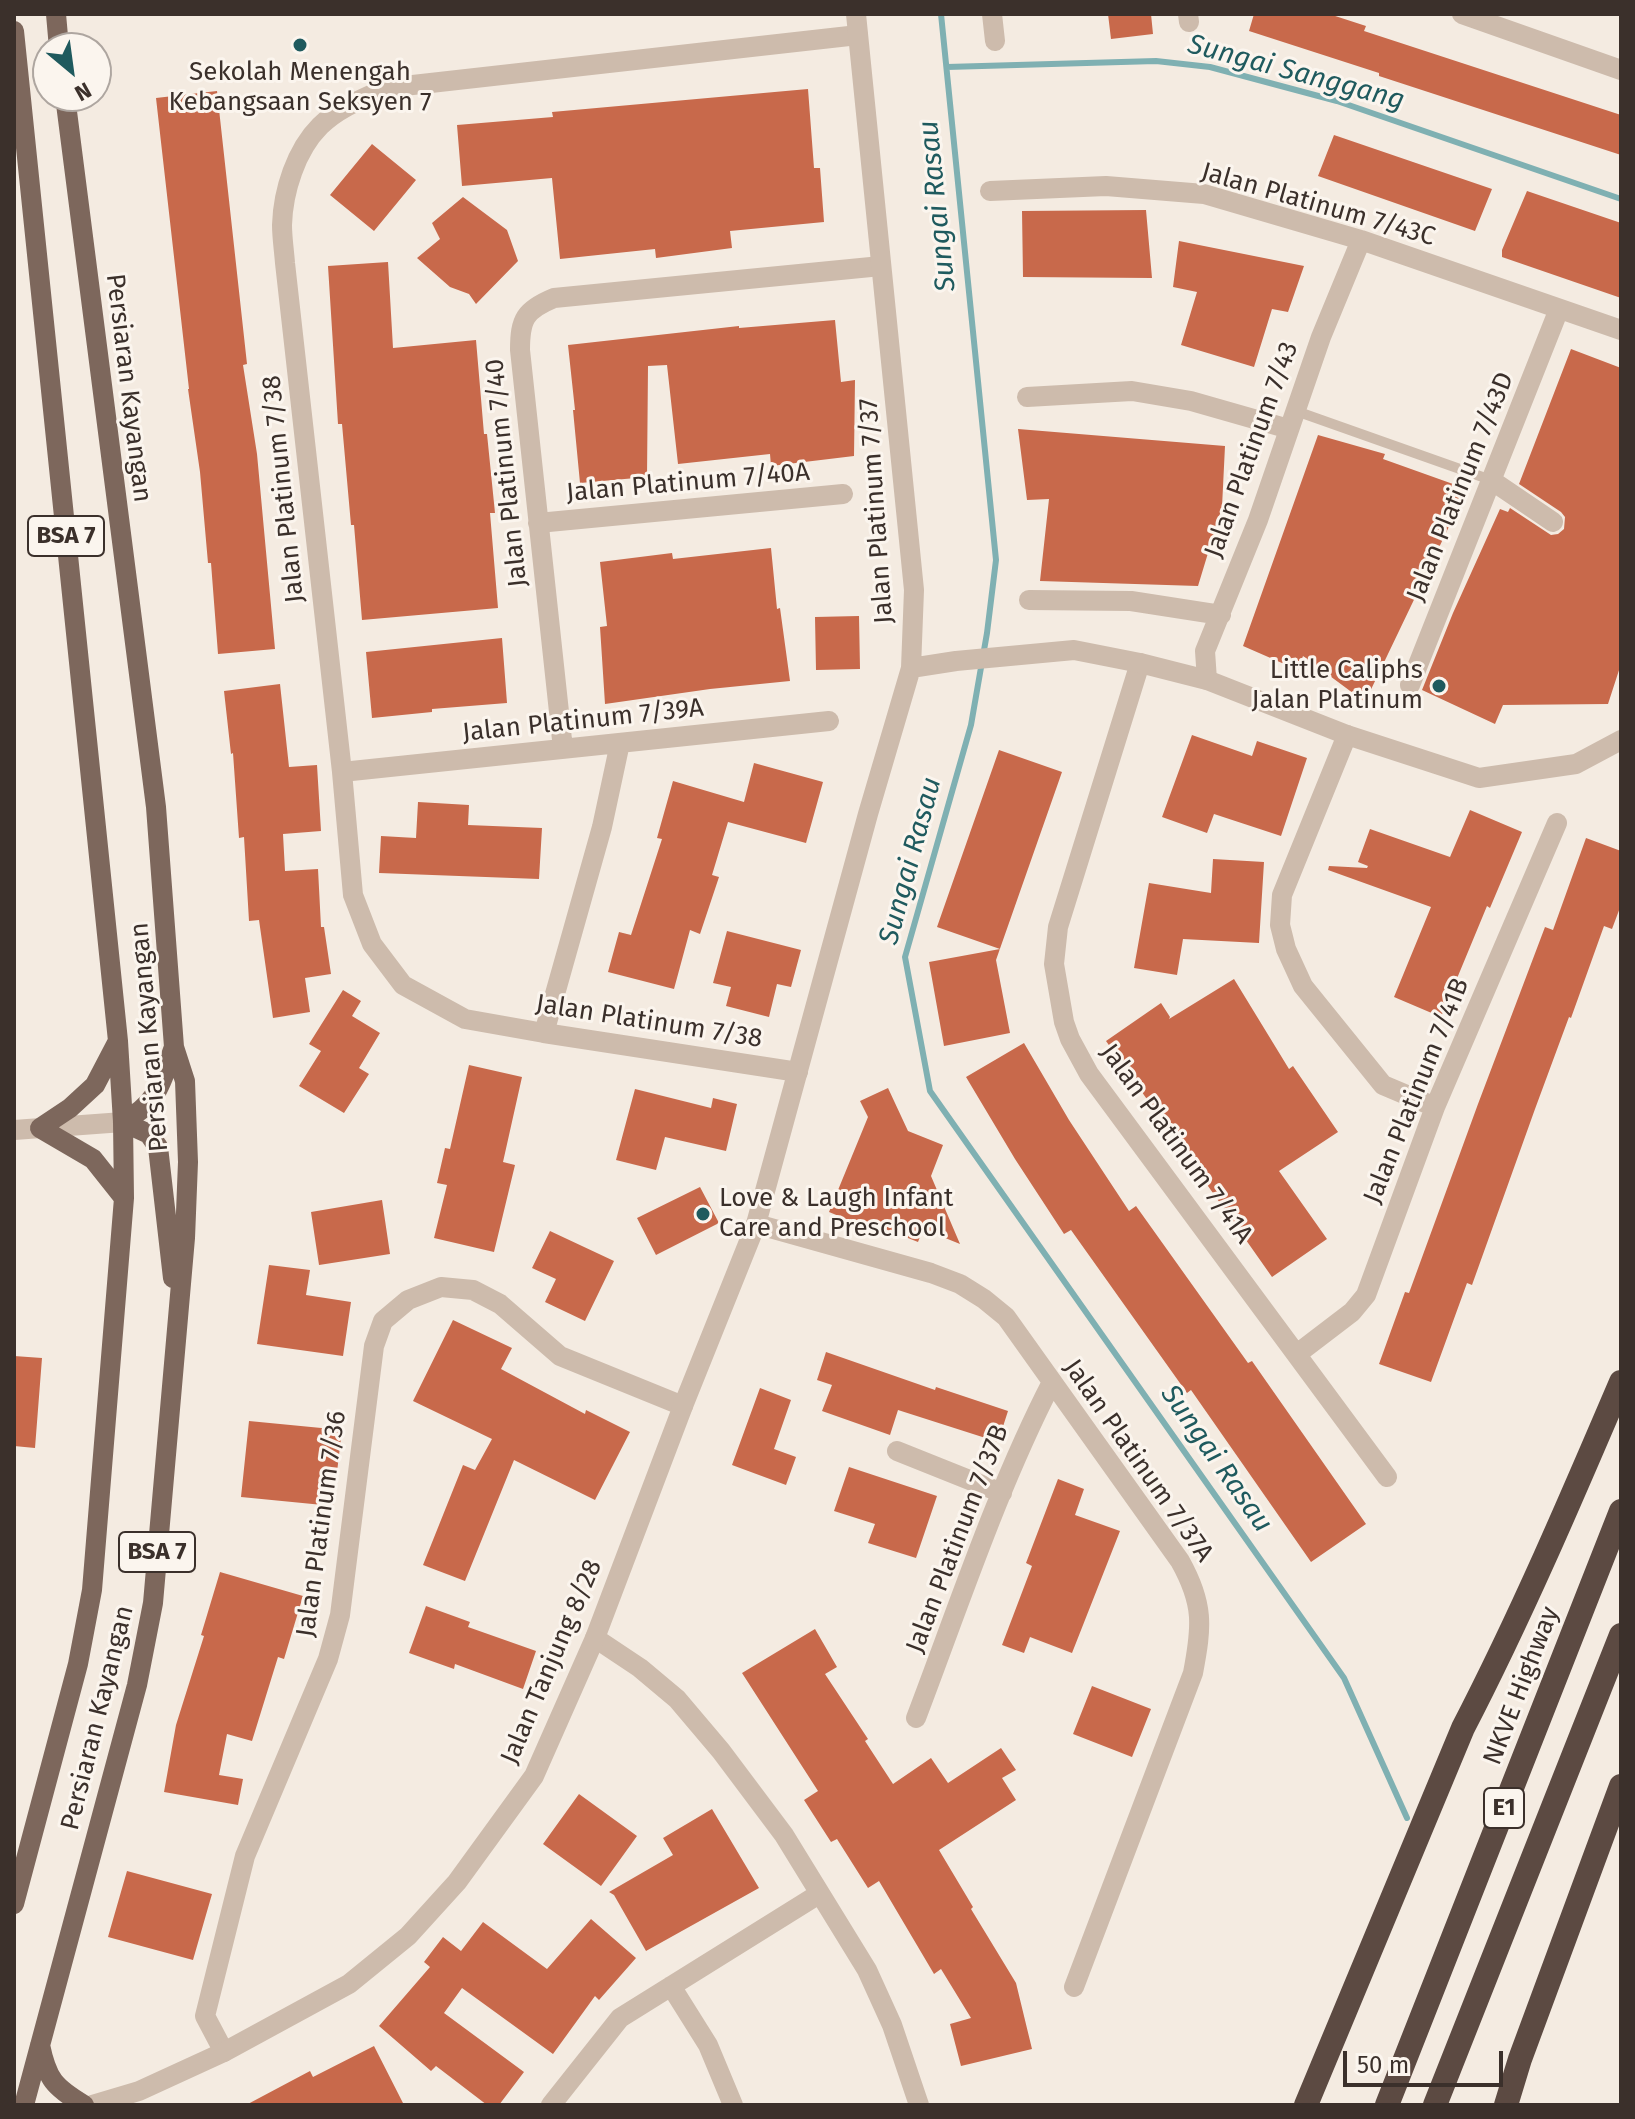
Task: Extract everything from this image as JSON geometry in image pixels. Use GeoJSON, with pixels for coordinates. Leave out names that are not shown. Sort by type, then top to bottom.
{"type":"FeatureCollection","features":[{"type":"Feature","properties":{"kind":"highway"},"geometry":{"type":"LineString","coordinates":[[1306,2105],[1463,1728],[1560,1524],[1621,1382]]}},
{"type":"Feature","properties":{"kind":"highway","name":"NKVE Highway"},"geometry":{"type":"LineString","coordinates":[[1387,2105],[1621,1511]]}},
{"type":"Feature","properties":{"kind":"highway","name":"E1"},"geometry":{"type":"LineString","coordinates":[[1435,2105],[1621,1635]]}},
{"type":"Feature","properties":{"kind":"highway"},"geometry":{"type":"LineString","coordinates":[[1506,2105],[1520,2059],[1621,1786]]}},
{"type":"Feature","properties":{"kind":"main road","name":"Persiaran Kayangan"},"geometry":{"type":"LineString","coordinates":[[14,31],[118,1041],[124,1198],[92,1590],[78,1664],[14,1904]]}},
{"type":"Feature","properties":{"kind":"main road","name":"Persiaran Kayangan"},"geometry":{"type":"LineString","coordinates":[[24,2105],[137,1685],[153,1603],[185,1238],[188,1162],[185,1081],[174,1047],[156,807],[67,112]]}},
{"type":"Feature","properties":{"kind":"main road"},"geometry":{"type":"LineString","coordinates":[[118,1041],[95,1085],[70,1108],[40,1128],[93,1159],[124,1198]]}},
{"type":"Feature","properties":{"kind":"main road"},"geometry":{"type":"LineString","coordinates":[[123,1122],[148,1106],[158,1092],[174,1047]]}},
{"type":"Feature","properties":{"kind":"main road"},"geometry":{"type":"LineString","coordinates":[[123,1122],[149,1134],[158,1147],[178,1316]]}},
{"type":"Feature","properties":{"kind":"main road"},"geometry":{"type":"LineString","coordinates":[[40,2045],[52,2080],[62,2092],[84,2105]]}},
{"type":"Feature","properties":{"kind":"street","name":"Jalan Platinum 7/37"},"geometry":{"type":"LineString","coordinates":[[756,1224],[911,668],[914,590],[856,14]]}},
{"type":"Feature","properties":{"kind":"street"},"geometry":{"type":"LineString","coordinates":[[992,14],[995,41]]}},
{"type":"Feature","properties":{"kind":"street"},"geometry":{"type":"LineString","coordinates":[[1462,14],[1621,70]]}},
{"type":"Feature","properties":{"kind":"street","name":"Jalan Platinum 7/38"},"geometry":{"type":"LineString","coordinates":[[798,1072],[465,1019],[403,985],[372,944],[353,895],[282,224],[288,188],[302,150],[321,125],[355,102],[386,88],[858,35]]}},
{"type":"Feature","properties":{"kind":"street","name":"Jalan Platinum 7/43C"},"geometry":{"type":"LineString","coordinates":[[990,191],[1106,186],[1204,194],[1361,240],[1621,330]]}},
{"type":"Feature","properties":{"kind":"street","name":"Jalan Platinum 7/43"},"geometry":{"type":"LineString","coordinates":[[1207,680],[1205,651],[1258,520],[1321,337],[1361,240]]}},
{"type":"Feature","properties":{"kind":"street","name":"Jalan Platinum 7/40"},"geometry":{"type":"LineString","coordinates":[[563,749],[520,327],[535,306],[554,298],[881,266]]}},
{"type":"Feature","properties":{"kind":"street","name":"Jalan Platinum 7/43D"},"geometry":{"type":"LineString","coordinates":[[1410,685],[1559,309]]}},
{"type":"Feature","properties":{"kind":"street"},"geometry":{"type":"LineString","coordinates":[[1027,397],[1132,391],[1292,420]]}},
{"type":"Feature","properties":{"kind":"street"},"geometry":{"type":"LineString","coordinates":[[1491,480],[1553,522]]}},
{"type":"Feature","properties":{"kind":"street","name":"Jalan Platinum 7/40A"},"geometry":{"type":"LineString","coordinates":[[538,523],[843,494]]}},
{"type":"Feature","properties":{"kind":"street"},"geometry":{"type":"LineString","coordinates":[[1029,600],[1131,601],[1221,615]]}},
{"type":"Feature","properties":{"kind":"street"},"geometry":{"type":"LineString","coordinates":[[911,668],[1074,650],[1207,680],[1347,735],[1479,778],[1576,764],[1621,740]]}},
{"type":"Feature","properties":{"kind":"street","name":"Jalan Platinum 7/41A"},"geometry":{"type":"LineString","coordinates":[[1140,663],[1058,927],[1054,964],[1064,1022],[1089,1074],[1387,1477]]}},
{"type":"Feature","properties":{"kind":"street","name":"Jalan Platinum 7/39A"},"geometry":{"type":"LineString","coordinates":[[342,772],[829,721]]}},
{"type":"Feature","properties":{"kind":"street"},"geometry":{"type":"LineString","coordinates":[[1347,735],[1282,895],[1280,925],[1286,949],[1303,986],[1383,1085],[1435,1107]]}},
{"type":"Feature","properties":{"kind":"street"},"geometry":{"type":"LineString","coordinates":[[544,1033],[602,827],[620,743]]}},
{"type":"Feature","properties":{"kind":"street","name":"Jalan Platinum 7/41B"},"geometry":{"type":"LineString","coordinates":[[1297,1354],[1352,1312],[1366,1295],[1435,1107],[1557,823]]}},
{"type":"Feature","properties":{"kind":"street"},"geometry":{"type":"LineString","coordinates":[[14,1130],[123,1122]]}},
{"type":"Feature","properties":{"kind":"street","name":"Jalan Platinum 7/37A"},"geometry":{"type":"LineString","coordinates":[[756,1224],[931,1273],[960,1284],[1006,1317],[1180,1561],[1193,1585],[1200,1615],[1200,1639],[1193,1673],[1074,1987]]}},
{"type":"Feature","properties":{"kind":"street","name":"Jalan Tanjung 8/28"},"geometry":{"type":"LineString","coordinates":[[92,2105],[139,2091],[224,2052],[349,1984],[408,1936],[457,1882],[534,1776],[595,1638],[756,1224]]}},
{"type":"Feature","properties":{"kind":"street","name":"Jalan Platinum 7/36"},"geometry":{"type":"LineString","coordinates":[[224,2052],[205,2016],[245,1856],[328,1659],[340,1615],[374,1346],[383,1321],[408,1300],[441,1287],[473,1290],[500,1304],[560,1356],[683,1406]]}},
{"type":"Feature","properties":{"kind":"street","name":"Jalan Platinum 7/37B"},"geometry":{"type":"LineString","coordinates":[[916,1718],[1029,1426],[1052,1382]]}},
{"type":"Feature","properties":{"kind":"street"},"geometry":{"type":"LineString","coordinates":[[897,1451],[1002,1493]]}},
{"type":"Feature","properties":{"kind":"street"},"geometry":{"type":"LineString","coordinates":[[595,1638],[640,1668],[677,1699],[721,1751],[784,1835],[867,1970],[892,2025],[919,2105]]}},
{"type":"Feature","properties":{"kind":"street"},"geometry":{"type":"LineString","coordinates":[[551,2105],[620,2018],[819,1894]]}},
{"type":"Feature","properties":{"kind":"street"},"geometry":{"type":"LineString","coordinates":[[671,1986],[708,2045],[733,2105]]}},
{"type":"Feature","properties":{"kind":"lane"},"geometry":{"type":"LineString","coordinates":[[1292,420],[1491,480]]}},
{"type":"Feature","properties":{"kind":"building"},"geometry":{"type":"Polygon","coordinates":[[[1108,14],[1151,14],[1153,34],[1111,39],[1108,14]]]}},
{"type":"Feature","properties":{"kind":"building"},"geometry":{"type":"Polygon","coordinates":[[[1254,14],[1329,14],[1366,26],[1364,31],[1621,115],[1621,155],[1249,31],[1254,14]]]}},
{"type":"Feature","properties":{"kind":"building"},"geometry":{"type":"Polygon","coordinates":[[[808,89],[814,168],[820,168],[824,222],[730,231],[732,248],[656,258],[655,249],[560,259],[552,178],[462,186],[457,125],[553,117],[552,112],[808,89]]]}},
{"type":"Feature","properties":{"kind":"building"},"geometry":{"type":"Polygon","coordinates":[[[217,91],[247,364],[243,365],[257,454],[275,649],[218,654],[211,563],[208,563],[156,98],[217,91]]]}},
{"type":"Feature","properties":{"kind":"building"},"geometry":{"type":"Polygon","coordinates":[[[1334,135],[1492,189],[1475,231],[1318,176],[1334,135]]]}},
{"type":"Feature","properties":{"kind":"building"},"geometry":{"type":"Polygon","coordinates":[[[372,144],[416,180],[374,231],[330,195],[372,144]]]}},
{"type":"Feature","properties":{"kind":"building"},"geometry":{"type":"Polygon","coordinates":[[[1527,191],[1621,223],[1621,298],[1502,257],[1502,250],[1527,191]]]}},
{"type":"Feature","properties":{"kind":"building"},"geometry":{"type":"Polygon","coordinates":[[[463,197],[507,230],[518,261],[476,304],[469,294],[450,287],[417,258],[440,239],[432,223],[463,197]]]}},
{"type":"Feature","properties":{"kind":"building"},"geometry":{"type":"Polygon","coordinates":[[[1146,210],[1152,278],[1023,277],[1022,211],[1146,210]]]}},
{"type":"Feature","properties":{"kind":"building"},"geometry":{"type":"Polygon","coordinates":[[[1179,241],[1304,266],[1288,312],[1272,309],[1254,367],[1181,345],[1197,292],[1173,287],[1179,241]]]}},
{"type":"Feature","properties":{"kind":"building"},"geometry":{"type":"Polygon","coordinates":[[[388,262],[393,348],[476,340],[495,513],[490,513],[498,608],[362,620],[342,424],[338,424],[328,266],[388,262]]]}},
{"type":"Feature","properties":{"kind":"building"},"geometry":{"type":"Polygon","coordinates":[[[835,320],[841,382],[855,380],[854,456],[771,466],[770,454],[678,464],[667,365],[648,366],[647,477],[580,483],[568,345],[739,326],[835,320]]]}},
{"type":"Feature","properties":{"kind":"building"},"geometry":{"type":"Polygon","coordinates":[[[1571,349],[1621,368],[1621,664],[1608,704],[1503,705],[1495,724],[1422,690],[1500,509],[1508,512],[1510,508],[1551,535],[1564,529],[1565,517],[1561,512],[1519,484],[1571,349]]]}},
{"type":"Feature","properties":{"kind":"building"},"geometry":{"type":"Polygon","coordinates":[[[1018,429],[1225,446],[1222,507],[1198,586],[1040,581],[1049,499],[1027,500],[1018,429]]]}},
{"type":"Feature","properties":{"kind":"building"},"geometry":{"type":"Polygon","coordinates":[[[1318,435],[1385,454],[1383,459],[1467,489],[1365,702],[1303,656],[1298,670],[1243,646],[1318,435]]]}},
{"type":"Feature","properties":{"kind":"building"},"geometry":{"type":"Polygon","coordinates":[[[771,548],[777,609],[780,608],[790,681],[605,704],[600,627],[607,626],[600,562],[672,553],[673,559],[771,548]]]}},
{"type":"Feature","properties":{"kind":"building"},"geometry":{"type":"Polygon","coordinates":[[[859,616],[860,669],[816,670],[815,617],[859,616]]]}},
{"type":"Feature","properties":{"kind":"building"},"geometry":{"type":"Polygon","coordinates":[[[502,638],[507,703],[372,718],[366,652],[502,638]]]}},
{"type":"Feature","properties":{"kind":"building"},"geometry":{"type":"Polygon","coordinates":[[[280,684],[289,767],[317,765],[321,831],[283,834],[285,871],[318,869],[321,927],[324,927],[331,974],[305,978],[310,1012],[273,1018],[259,920],[249,921],[244,837],[239,838],[233,753],[224,691],[280,684]]]}},
{"type":"Feature","properties":{"kind":"building"},"geometry":{"type":"Polygon","coordinates":[[[1192,735],[1252,756],[1257,741],[1307,758],[1281,836],[1214,814],[1207,833],[1162,817],[1192,735]]]}},
{"type":"Feature","properties":{"kind":"building"},"geometry":{"type":"Polygon","coordinates":[[[999,750],[1062,772],[1000,949],[937,927],[999,750]]]}},
{"type":"Feature","properties":{"kind":"building"},"geometry":{"type":"Polygon","coordinates":[[[754,763],[823,782],[806,843],[728,822],[712,875],[719,877],[700,934],[690,930],[674,989],[608,972],[619,932],[631,935],[662,839],[657,838],[673,781],[744,802],[754,763]]]}},
{"type":"Feature","properties":{"kind":"building"},"geometry":{"type":"Polygon","coordinates":[[[418,802],[469,805],[468,825],[542,828],[539,879],[379,873],[381,836],[416,838],[418,802]]]}},
{"type":"Feature","properties":{"kind":"building"},"geometry":{"type":"Polygon","coordinates":[[[1470,810],[1522,832],[1441,1017],[1394,997],[1431,907],[1328,870],[1329,866],[1367,868],[1358,862],[1370,829],[1450,857],[1470,810]]]}},
{"type":"Feature","properties":{"kind":"building"},"geometry":{"type":"Polygon","coordinates":[[[1586,838],[1621,851],[1621,905],[1612,929],[1604,926],[1472,1285],[1467,1283],[1431,1382],[1379,1364],[1405,1292],[1409,1293],[1545,927],[1553,930],[1586,838]]]}},
{"type":"Feature","properties":{"kind":"building"},"geometry":{"type":"Polygon","coordinates":[[[1213,859],[1264,862],[1259,943],[1183,939],[1177,975],[1134,968],[1149,883],[1211,893],[1213,859]]]}},
{"type":"Feature","properties":{"kind":"building"},"geometry":{"type":"Polygon","coordinates":[[[727,931],[801,950],[791,987],[777,984],[769,1017],[726,1006],[731,987],[713,983],[727,931]]]}},
{"type":"Feature","properties":{"kind":"building"},"geometry":{"type":"Polygon","coordinates":[[[1000,949],[996,960],[1010,1033],[944,1046],[929,962],[1000,949]]]}},
{"type":"Feature","properties":{"kind":"building"},"geometry":{"type":"Polygon","coordinates":[[[1234,979],[1289,1069],[1293,1066],[1338,1132],[1279,1171],[1327,1239],[1272,1277],[1106,1041],[1161,1003],[1169,1019],[1234,979]]]}},
{"type":"Feature","properties":{"kind":"building"},"geometry":{"type":"Polygon","coordinates":[[[343,990],[361,1001],[352,1016],[380,1033],[359,1068],[369,1074],[344,1113],[299,1086],[321,1051],[309,1044],[343,990]]]}},
{"type":"Feature","properties":{"kind":"building"},"geometry":{"type":"Polygon","coordinates":[[[1024,1043],[1069,1120],[1129,1211],[1136,1206],[1248,1363],[1252,1361],[1366,1524],[1311,1562],[1191,1390],[1187,1393],[1071,1230],[1064,1234],[966,1077],[1024,1043]]]}},
{"type":"Feature","properties":{"kind":"building"},"geometry":{"type":"Polygon","coordinates":[[[469,1065],[522,1077],[503,1162],[515,1165],[494,1252],[434,1238],[447,1185],[437,1183],[445,1148],[450,1149],[469,1065]]]}},
{"type":"Feature","properties":{"kind":"building"},"geometry":{"type":"Polygon","coordinates":[[[888,1088],[908,1131],[943,1145],[931,1176],[960,1244],[923,1229],[918,1242],[870,1223],[868,1228],[829,1212],[868,1117],[860,1101],[888,1088]]]}},
{"type":"Feature","properties":{"kind":"building"},"geometry":{"type":"Polygon","coordinates":[[[635,1089],[711,1108],[713,1098],[737,1104],[726,1151],[665,1137],[656,1170],[616,1160],[635,1089]]]}},
{"type":"Feature","properties":{"kind":"building"},"geometry":{"type":"Polygon","coordinates":[[[700,1187],[719,1223],[656,1255],[637,1218],[700,1187]]]}},
{"type":"Feature","properties":{"kind":"building"},"geometry":{"type":"Polygon","coordinates":[[[382,1200],[390,1254],[319,1265],[311,1212],[382,1200]]]}},
{"type":"Feature","properties":{"kind":"building"},"geometry":{"type":"Polygon","coordinates":[[[550,1231],[614,1261],[585,1321],[545,1302],[556,1279],[532,1268],[550,1231]]]}},
{"type":"Feature","properties":{"kind":"building"},"geometry":{"type":"Polygon","coordinates":[[[269,1265],[310,1270],[306,1295],[351,1302],[343,1356],[257,1344],[269,1265]]]}},
{"type":"Feature","properties":{"kind":"building"},"geometry":{"type":"Polygon","coordinates":[[[453,1320],[512,1348],[501,1369],[585,1414],[586,1410],[630,1432],[595,1500],[514,1460],[465,1581],[423,1565],[463,1465],[475,1470],[492,1439],[413,1401],[453,1320]]]}},
{"type":"Feature","properties":{"kind":"building"},"geometry":{"type":"Polygon","coordinates":[[[826,1352],[935,1390],[936,1387],[1008,1411],[998,1442],[898,1410],[890,1435],[822,1411],[832,1385],[817,1380],[826,1352]]]}},
{"type":"Feature","properties":{"kind":"building"},"geometry":{"type":"Polygon","coordinates":[[[14,1356],[42,1358],[35,1448],[14,1446],[14,1356]]]}},
{"type":"Feature","properties":{"kind":"building"},"geometry":{"type":"Polygon","coordinates":[[[760,1388],[791,1400],[774,1449],[796,1457],[786,1485],[732,1465],[760,1388]]]}},
{"type":"Feature","properties":{"kind":"building"},"geometry":{"type":"Polygon","coordinates":[[[249,1421],[342,1430],[333,1506],[241,1497],[249,1421]]]}},
{"type":"Feature","properties":{"kind":"building"},"geometry":{"type":"Polygon","coordinates":[[[849,1467],[937,1496],[916,1558],[868,1543],[875,1524],[834,1511],[849,1467]]]}},
{"type":"Feature","properties":{"kind":"building"},"geometry":{"type":"Polygon","coordinates":[[[1058,1479],[1084,1489],[1075,1515],[1120,1531],[1072,1653],[1030,1637],[1024,1653],[1002,1645],[1032,1566],[1026,1563],[1058,1479]]]}},
{"type":"Feature","properties":{"kind":"building"},"geometry":{"type":"Polygon","coordinates":[[[220,1572],[303,1596],[284,1659],[278,1657],[252,1741],[227,1734],[219,1775],[243,1779],[238,1805],[164,1792],[176,1725],[220,1572]]]}},
{"type":"Feature","properties":{"kind":"building"},"geometry":{"type":"Polygon","coordinates":[[[426,1606],[470,1622],[468,1627],[536,1651],[523,1689],[455,1664],[454,1669],[409,1653],[426,1606]]]}},
{"type":"Feature","properties":{"kind":"building"},"geometry":{"type":"Polygon","coordinates":[[[815,1629],[837,1667],[825,1674],[893,1784],[931,1758],[948,1783],[1001,1748],[1016,1770],[1002,1778],[1016,1800],[939,1850],[1016,1983],[1032,2049],[961,2066],[950,2024],[971,2018],[941,1969],[934,1974],[879,1881],[868,1888],[837,1839],[831,1842],[804,1800],[818,1791],[742,1673],[815,1629]]]}},
{"type":"Feature","properties":{"kind":"building"},"geometry":{"type":"Polygon","coordinates":[[[1092,1686],[1151,1709],[1132,1757],[1073,1734],[1092,1686]]]}},
{"type":"Feature","properties":{"kind":"building"},"geometry":{"type":"Polygon","coordinates":[[[579,1794],[637,1836],[601,1886],[543,1844],[579,1794]]]}},
{"type":"Feature","properties":{"kind":"building"},"geometry":{"type":"Polygon","coordinates":[[[712,1809],[759,1888],[646,1951],[614,1895],[609,1892],[673,1855],[663,1838],[712,1809]]]}},
{"type":"Feature","properties":{"kind":"building"},"geometry":{"type":"Polygon","coordinates":[[[127,1871],[212,1894],[193,1960],[108,1937],[127,1871]]]}},
{"type":"Feature","properties":{"kind":"building"},"geometry":{"type":"Polygon","coordinates":[[[591,1919],[636,1958],[599,2000],[595,1996],[553,2054],[462,1988],[444,2013],[524,2072],[499,2105],[487,2105],[436,2066],[431,2071],[379,2026],[430,1967],[424,1962],[443,1937],[461,1951],[483,1922],[547,1969],[591,1919]]]}},
{"type":"Feature","properties":{"kind":"building"},"geometry":{"type":"Polygon","coordinates":[[[374,2046],[404,2105],[246,2105],[310,2071],[313,2077],[374,2046]]]}},
{"type":"Feature","properties":{"kind":"waterway","name":"Sungai Rasau"},"geometry":{"type":"LineString","coordinates":[[941,14],[996,560],[971,725],[905,957],[930,1091],[1344,1678],[1407,1818]]}},
{"type":"Feature","properties":{"kind":"waterway","name":"Sungai Sanggang"},"geometry":{"type":"LineString","coordinates":[[947,67],[1156,61],[1210,67],[1337,101],[1621,199]]}},
{"type":"Feature","properties":{"kind":"place","name":"Sekolah Menengah Kebangsaan Seksyen 7"},"geometry":{"type":"Point","coordinates":[300,45]}},
{"type":"Feature","properties":{"kind":"place","name":"Little Caliphs Jalan Platinum"},"geometry":{"type":"Point","coordinates":[1439,686]}},
{"type":"Feature","properties":{"kind":"place","name":"Love & Laugh Infant Care and Preschool"},"geometry":{"type":"Point","coordinates":[703,1214]}}]}
